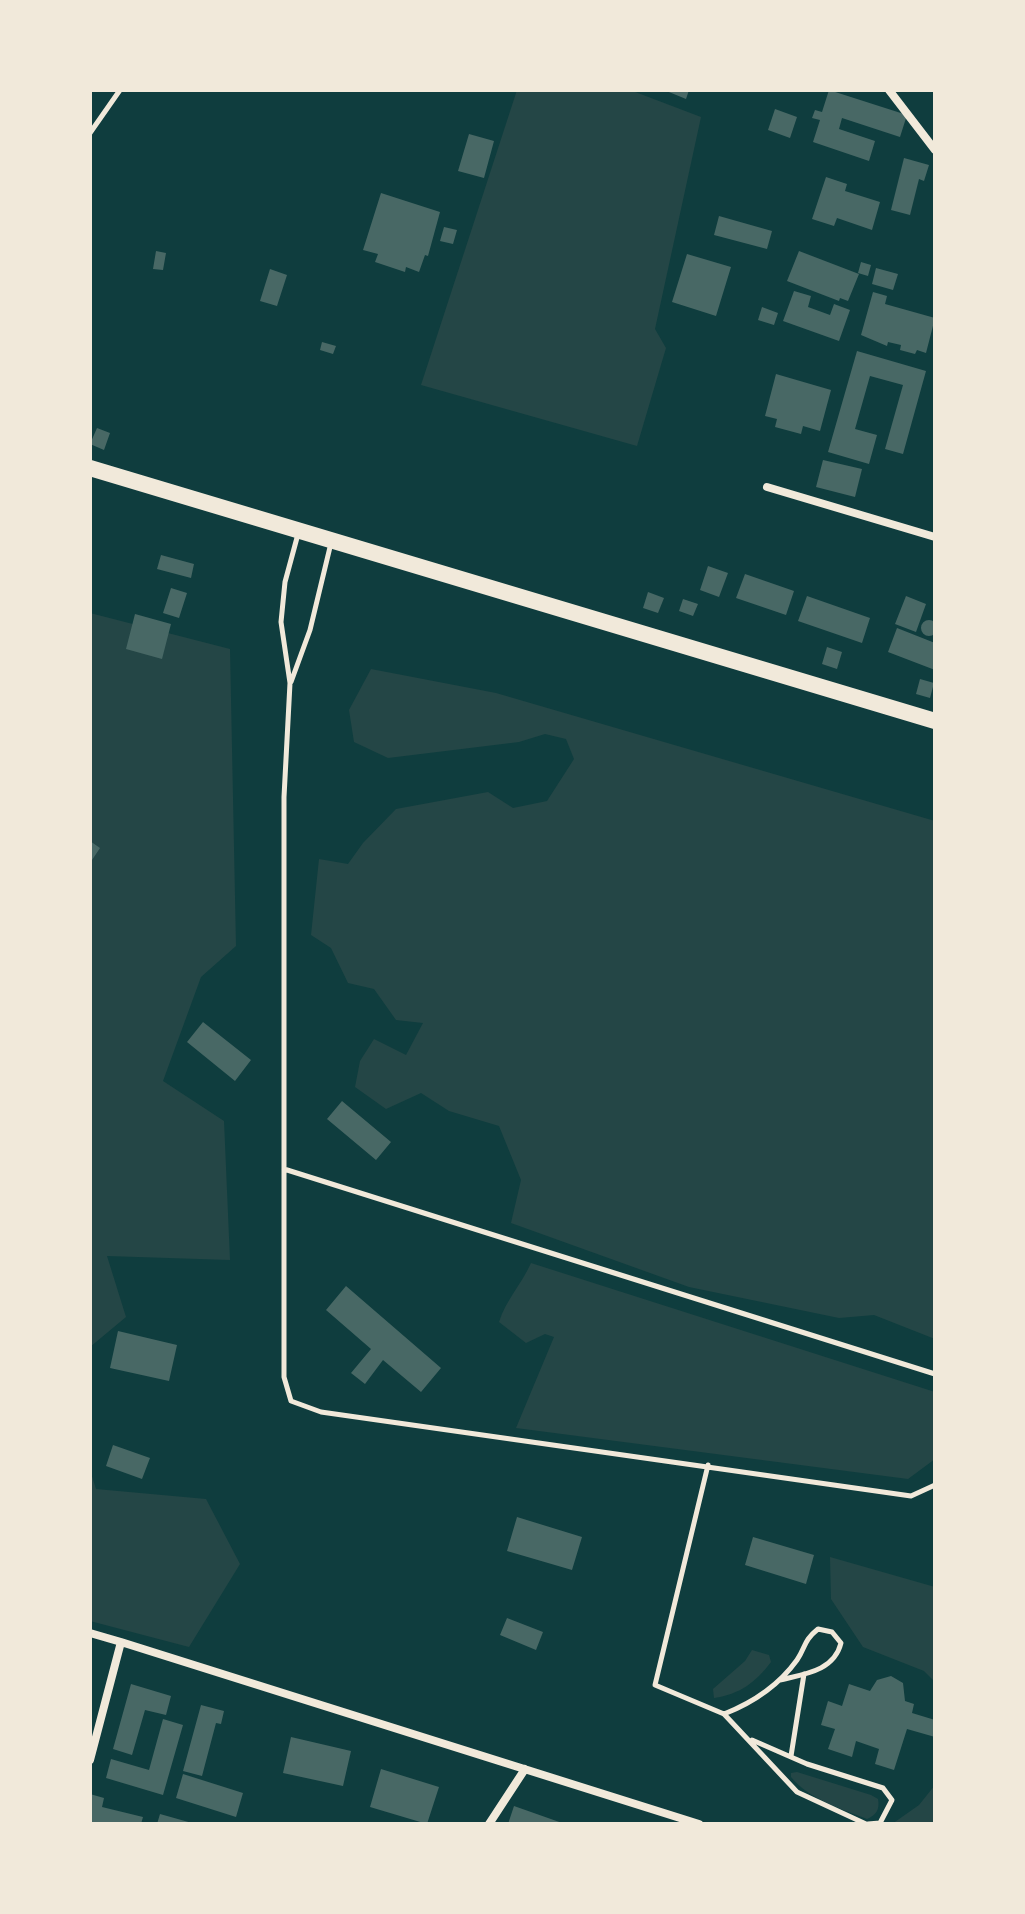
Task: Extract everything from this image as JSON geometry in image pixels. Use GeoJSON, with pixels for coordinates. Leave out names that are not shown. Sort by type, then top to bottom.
{"type":"FeatureCollection","features":[{"type":"Feature","properties":{"kind":"main road"},"geometry":{"type":"LineString","coordinates":[[90,468],[331,543],[935,721]]}},
{"type":"Feature","properties":{"kind":"street"},"geometry":{"type":"LineString","coordinates":[[889,90],[935,150]]}},
{"type":"Feature","properties":{"kind":"street"},"geometry":{"type":"LineString","coordinates":[[767,487],[935,537]]}},
{"type":"Feature","properties":{"kind":"street"},"geometry":{"type":"LineString","coordinates":[[90,1633],[699,1824]]}},
{"type":"Feature","properties":{"kind":"street"},"geometry":{"type":"LineString","coordinates":[[90,1760],[121,1642]]}},
{"type":"Feature","properties":{"kind":"street"},"geometry":{"type":"LineString","coordinates":[[489,1824],[525,1769]]}},
{"type":"Feature","properties":{"kind":"lane"},"geometry":{"type":"LineString","coordinates":[[90,133],[120,90]]}},
{"type":"Feature","properties":{"kind":"lane"},"geometry":{"type":"LineString","coordinates":[[298,533],[285,582],[281,622],[290,683],[284,797],[284,1377],[291,1401],[321,1412],[911,1496],[935,1485]]}},
{"type":"Feature","properties":{"kind":"lane"},"geometry":{"type":"LineString","coordinates":[[290,683],[310,630],[331,543]]}},
{"type":"Feature","properties":{"kind":"lane"},"geometry":{"type":"LineString","coordinates":[[284,1169],[935,1374]]}},
{"type":"Feature","properties":{"kind":"lane"},"geometry":{"type":"LineString","coordinates":[[708,1465],[655,1685],[724,1714],[752,1740],[797,1792],[867,1824],[880,1823],[888,1813],[892,1800],[883,1788],[752,1740]]}},
{"type":"Feature","properties":{"kind":"lane"},"geometry":{"type":"LineString","coordinates":[[724,1714],[747,1705],[780,1680],[799,1657],[804,1640],[818,1629],[832,1632],[841,1643],[838,1655],[824,1668],[780,1680]]}},
{"type":"Feature","properties":{"kind":"lane"},"geometry":{"type":"LineString","coordinates":[[791,1756],[804,1674]]}},
{"type":"Feature","properties":{"kind":"shaded area"},"geometry":{"type":"Polygon","coordinates":[[[517,90],[630,90],[701,117],[655,329],[666,348],[637,446],[421,385],[517,90]]]}},
{"type":"Feature","properties":{"kind":"shaded area"},"geometry":{"type":"Polygon","coordinates":[[[90,613],[230,649],[236,946],[201,977],[163,1081],[224,1121],[230,1260],[107,1256],[126,1317],[90,1347],[90,613]]]}},
{"type":"Feature","properties":{"kind":"shaded area"},"geometry":{"type":"Polygon","coordinates":[[[371,669],[496,693],[935,821],[935,1339],[874,1315],[839,1318],[689,1287],[511,1223],[521,1180],[499,1126],[449,1111],[421,1093],[386,1109],[355,1087],[360,1061],[374,1039],[406,1055],[423,1023],[396,1020],[374,989],[348,983],[331,948],[311,935],[319,859],[348,864],[363,843],[396,809],[488,792],[513,808],[547,801],[574,759],[566,739],[545,734],[519,742],[388,758],[354,742],[349,710],[371,669]]]}},
{"type":"Feature","properties":{"kind":"shaded area"},"geometry":{"type":"Polygon","coordinates":[[[531,1263],[935,1392],[935,1459],[908,1479],[516,1428],[554,1337],[545,1334],[526,1343],[499,1322],[531,1263]]]}},
{"type":"Feature","properties":{"kind":"shaded area"},"geometry":{"type":"Polygon","coordinates":[[[90,1470],[96,1489],[206,1499],[240,1564],[189,1647],[90,1621],[90,1470]]]}},
{"type":"Feature","properties":{"kind":"shaded area"},"geometry":{"type":"Polygon","coordinates":[[[830,1557],[935,1587],[935,1682],[924,1671],[863,1647],[831,1599],[830,1557]]]}},
{"type":"Feature","properties":{"kind":"shaded area"},"geometry":{"type":"Polygon","coordinates":[[[752,1650],[769,1655],[771,1662],[746,1686],[732,1694],[714,1698],[713,1689],[745,1661],[752,1650]]]}},
{"type":"Feature","properties":{"kind":"shaded area"},"geometry":{"type":"Polygon","coordinates":[[[797,1772],[871,1795],[878,1799],[877,1812],[867,1819],[826,1802],[798,1785],[791,1777],[791,1773],[797,1772]]]}},
{"type":"Feature","properties":{"kind":"shaded area"},"geometry":{"type":"Polygon","coordinates":[[[935,1785],[935,1824],[892,1824],[919,1805],[935,1785]]]}},
{"type":"Feature","properties":{"kind":"building"},"geometry":{"type":"Polygon","coordinates":[[[664,90],[689,90],[686,99],[664,90]]]}},
{"type":"Feature","properties":{"kind":"building"},"geometry":{"type":"Polygon","coordinates":[[[829,90],[907,115],[900,137],[842,118],[839,129],[875,141],[869,161],[813,142],[820,120],[812,118],[815,110],[822,112],[829,90]]]}},
{"type":"Feature","properties":{"kind":"building"},"geometry":{"type":"Polygon","coordinates":[[[775,109],[797,117],[790,138],[768,130],[775,109]]]}},
{"type":"Feature","properties":{"kind":"building"},"geometry":{"type":"Polygon","coordinates":[[[469,134],[494,141],[484,178],[458,171],[469,134]]]}},
{"type":"Feature","properties":{"kind":"building"},"geometry":{"type":"Polygon","coordinates":[[[904,158],[929,165],[924,181],[919,179],[910,215],[891,210],[904,158]]]}},
{"type":"Feature","properties":{"kind":"building"},"geometry":{"type":"Polygon","coordinates":[[[826,177],[847,184],[845,191],[880,202],[872,230],[837,218],[834,226],[812,219],[826,177]]]}},
{"type":"Feature","properties":{"kind":"building"},"geometry":{"type":"Polygon","coordinates":[[[381,193],[440,212],[428,256],[425,255],[419,272],[406,267],[405,272],[375,262],[378,254],[363,250],[381,193]]]}},
{"type":"Feature","properties":{"kind":"building"},"geometry":{"type":"Polygon","coordinates":[[[719,216],[772,231],[767,249],[714,235],[719,216]]]}},
{"type":"Feature","properties":{"kind":"building"},"geometry":{"type":"Polygon","coordinates":[[[444,227],[457,230],[453,244],[440,241],[444,227]]]}},
{"type":"Feature","properties":{"kind":"building"},"geometry":{"type":"Polygon","coordinates":[[[156,251],[166,253],[163,270],[153,269],[156,251]]]}},
{"type":"Feature","properties":{"kind":"building"},"geometry":{"type":"Polygon","coordinates":[[[799,251],[859,274],[848,301],[840,298],[839,301],[787,281],[799,251]]]}},
{"type":"Feature","properties":{"kind":"building"},"geometry":{"type":"Polygon","coordinates":[[[687,254],[731,267],[716,316],[672,302],[687,254]]]}},
{"type":"Feature","properties":{"kind":"building"},"geometry":{"type":"Polygon","coordinates":[[[861,262],[871,265],[868,276],[858,273],[861,262]]]}},
{"type":"Feature","properties":{"kind":"building"},"geometry":{"type":"Polygon","coordinates":[[[876,268],[898,274],[893,290],[872,284],[876,268]]]}},
{"type":"Feature","properties":{"kind":"building"},"geometry":{"type":"Polygon","coordinates":[[[270,269],[287,275],[277,306],[260,301],[270,269]]]}},
{"type":"Feature","properties":{"kind":"building"},"geometry":{"type":"Polygon","coordinates":[[[794,291],[811,296],[808,307],[830,315],[834,304],[850,310],[839,341],[783,321],[794,291]]]}},
{"type":"Feature","properties":{"kind":"building"},"geometry":{"type":"Polygon","coordinates":[[[873,292],[887,296],[885,304],[935,318],[926,353],[900,350],[901,345],[888,342],[887,346],[861,335],[873,292]]]}},
{"type":"Feature","properties":{"kind":"building"},"geometry":{"type":"Polygon","coordinates":[[[762,307],[778,313],[774,325],[758,320],[762,307]]]}},
{"type":"Feature","properties":{"kind":"building"},"geometry":{"type":"Polygon","coordinates":[[[322,342],[336,346],[333,354],[320,350],[322,342]]]}},
{"type":"Feature","properties":{"kind":"building"},"geometry":{"type":"Polygon","coordinates":[[[857,351],[926,371],[903,454],[885,449],[903,385],[870,376],[855,429],[877,435],[869,464],[828,452],[857,351]]]}},
{"type":"Feature","properties":{"kind":"building"},"geometry":{"type":"Polygon","coordinates":[[[776,374],[831,390],[820,431],[803,426],[801,434],[775,427],[777,419],[765,416],[776,374]]]}},
{"type":"Feature","properties":{"kind":"building"},"geometry":{"type":"Polygon","coordinates":[[[97,428],[110,433],[104,450],[90,444],[97,428]]]}},
{"type":"Feature","properties":{"kind":"building"},"geometry":{"type":"Polygon","coordinates":[[[823,460],[862,469],[855,497],[816,487],[823,460]]]}},
{"type":"Feature","properties":{"kind":"building"},"geometry":{"type":"Polygon","coordinates":[[[161,555],[194,564],[191,578],[157,569],[161,555]]]}},
{"type":"Feature","properties":{"kind":"building"},"geometry":{"type":"Polygon","coordinates":[[[708,566],[728,573],[719,597],[700,590],[708,566]]]}},
{"type":"Feature","properties":{"kind":"building"},"geometry":{"type":"Polygon","coordinates":[[[745,574],[794,591],[786,615],[736,598],[745,574]]]}},
{"type":"Feature","properties":{"kind":"building"},"geometry":{"type":"Polygon","coordinates":[[[171,588],[187,593],[179,618],[163,613],[171,588]]]}},
{"type":"Feature","properties":{"kind":"building"},"geometry":{"type":"Polygon","coordinates":[[[648,592],[664,598],[658,613],[643,608],[648,592]]]}},
{"type":"Feature","properties":{"kind":"building"},"geometry":{"type":"Polygon","coordinates":[[[807,596],[870,618],[862,643],[798,621],[807,596]]]}},
{"type":"Feature","properties":{"kind":"building"},"geometry":{"type":"Polygon","coordinates":[[[906,596],[926,604],[916,632],[895,624],[906,596]]]}},
{"type":"Feature","properties":{"kind":"building"},"geometry":{"type":"Polygon","coordinates":[[[683,599],[698,604],[693,616],[679,611],[683,599]]]}},
{"type":"Feature","properties":{"kind":"building"},"geometry":{"type":"Polygon","coordinates":[[[135,614],[171,624],[162,659],[126,649],[135,614]]]}},
{"type":"Feature","properties":{"kind":"building"},"geometry":{"type":"Polygon","coordinates":[[[926,620],[932,620],[937,628],[935,634],[926,636],[921,631],[921,625],[926,620]]]}},
{"type":"Feature","properties":{"kind":"building"},"geometry":{"type":"Polygon","coordinates":[[[897,628],[935,643],[935,670],[888,652],[897,628]]]}},
{"type":"Feature","properties":{"kind":"building"},"geometry":{"type":"Polygon","coordinates":[[[827,647],[842,652],[837,669],[822,664],[827,647]]]}},
{"type":"Feature","properties":{"kind":"building"},"geometry":{"type":"Polygon","coordinates":[[[920,679],[934,683],[930,698],[916,694],[920,679]]]}},
{"type":"Feature","properties":{"kind":"building"},"geometry":{"type":"Polygon","coordinates":[[[90,841],[100,848],[90,863],[90,841]]]}},
{"type":"Feature","properties":{"kind":"building"},"geometry":{"type":"Polygon","coordinates":[[[203,1022],[251,1060],[235,1081],[187,1042],[203,1022]]]}},
{"type":"Feature","properties":{"kind":"building"},"geometry":{"type":"Polygon","coordinates":[[[342,1101],[391,1142],[376,1160],[327,1119],[342,1101]]]}},
{"type":"Feature","properties":{"kind":"building"},"geometry":{"type":"Polygon","coordinates":[[[346,1286],[441,1368],[421,1392],[383,1360],[365,1384],[351,1373],[371,1349],[326,1310],[346,1286]]]}},
{"type":"Feature","properties":{"kind":"building"},"geometry":{"type":"Polygon","coordinates":[[[118,1331],[177,1345],[169,1381],[110,1368],[118,1331]]]}},
{"type":"Feature","properties":{"kind":"building"},"geometry":{"type":"Polygon","coordinates":[[[113,1445],[150,1458],[142,1479],[106,1466],[113,1445]]]}},
{"type":"Feature","properties":{"kind":"building"},"geometry":{"type":"Polygon","coordinates":[[[517,1517],[582,1537],[572,1570],[507,1551],[517,1517]]]}},
{"type":"Feature","properties":{"kind":"building"},"geometry":{"type":"Polygon","coordinates":[[[753,1537],[814,1555],[806,1584],[745,1565],[753,1537]]]}},
{"type":"Feature","properties":{"kind":"building"},"geometry":{"type":"Polygon","coordinates":[[[507,1618],[543,1632],[536,1650],[500,1635],[507,1618]]]}},
{"type":"Feature","properties":{"kind":"building"},"geometry":{"type":"Polygon","coordinates":[[[891,1676],[903,1683],[905,1701],[914,1704],[912,1713],[935,1720],[935,1737],[907,1729],[894,1770],[875,1764],[879,1749],[856,1741],[852,1757],[828,1749],[835,1729],[821,1725],[828,1701],[842,1706],[849,1684],[870,1691],[877,1680],[891,1676]]]}},
{"type":"Feature","properties":{"kind":"building"},"geometry":{"type":"Polygon","coordinates":[[[131,1684],[171,1696],[166,1715],[145,1710],[132,1755],[113,1749],[131,1684]]]}},
{"type":"Feature","properties":{"kind":"building"},"geometry":{"type":"Polygon","coordinates":[[[201,1705],[224,1711],[221,1724],[216,1723],[202,1776],[183,1771],[201,1705]]]}},
{"type":"Feature","properties":{"kind":"building"},"geometry":{"type":"Polygon","coordinates":[[[163,1719],[183,1725],[163,1795],[106,1778],[111,1759],[149,1770],[163,1719]]]}},
{"type":"Feature","properties":{"kind":"building"},"geometry":{"type":"Polygon","coordinates":[[[291,1737],[351,1751],[343,1786],[283,1773],[291,1737]]]}},
{"type":"Feature","properties":{"kind":"building"},"geometry":{"type":"Polygon","coordinates":[[[381,1769],[439,1787],[427,1824],[370,1807],[381,1769]]]}},
{"type":"Feature","properties":{"kind":"building"},"geometry":{"type":"Polygon","coordinates":[[[183,1774],[243,1793],[236,1817],[176,1798],[183,1774]]]}},
{"type":"Feature","properties":{"kind":"building"},"geometry":{"type":"Polygon","coordinates":[[[90,1794],[104,1798],[102,1807],[143,1817],[141,1824],[90,1823],[90,1794]]]}},
{"type":"Feature","properties":{"kind":"building"},"geometry":{"type":"Polygon","coordinates":[[[514,1806],[565,1824],[508,1824],[514,1806]]]}},
{"type":"Feature","properties":{"kind":"building"},"geometry":{"type":"Polygon","coordinates":[[[160,1814],[192,1823],[192,1824],[157,1824],[160,1814]]]}}]}
